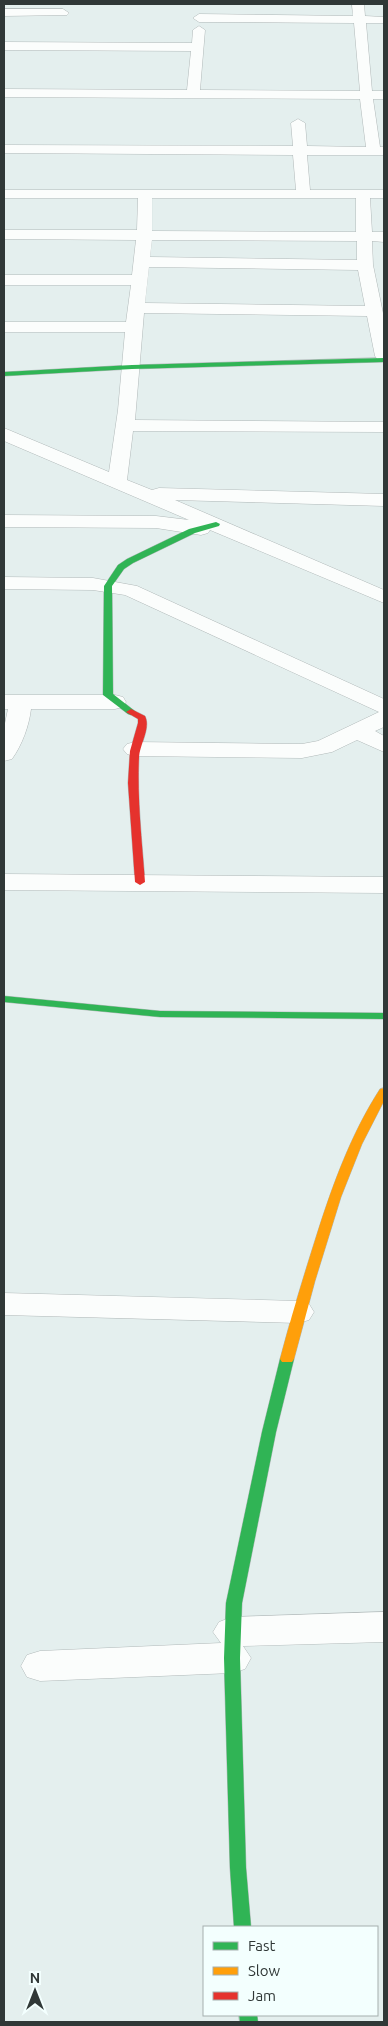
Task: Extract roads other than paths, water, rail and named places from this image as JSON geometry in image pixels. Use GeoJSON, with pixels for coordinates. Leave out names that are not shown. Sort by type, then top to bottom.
{"type":"FeatureCollection","features":[{"type":"Feature","properties":{"kind":"street"},"geometry":{"type":"LineString","coordinates":[[193,94],[200,4]]}},
{"type":"Feature","properties":{"kind":"street"},"geometry":{"type":"LineString","coordinates":[[4,149],[195,156],[301,151],[379,151],[366,95],[358,4]]}},
{"type":"Feature","properties":{"kind":"street"},"geometry":{"type":"LineString","coordinates":[[4,13],[62,17],[56,46]]}},
{"type":"Feature","properties":{"kind":"street"},"geometry":{"type":"LineString","coordinates":[[199,18],[384,20]]}},
{"type":"Feature","properties":{"kind":"street"},"geometry":{"type":"LineString","coordinates":[[4,46],[198,47]]}},
{"type":"Feature","properties":{"kind":"street"},"geometry":{"type":"LineString","coordinates":[[4,94],[384,95]]}},
{"type":"Feature","properties":{"kind":"street"},"geometry":{"type":"LineString","coordinates":[[298,123],[303,193]]}},
{"type":"Feature","properties":{"kind":"street"},"geometry":{"type":"LineString","coordinates":[[188,194],[192,177]]}},
{"type":"Feature","properties":{"kind":"street"},"geometry":{"type":"LineString","coordinates":[[4,194],[384,194]]}},
{"type":"Feature","properties":{"kind":"street"},"geometry":{"type":"LineString","coordinates":[[117,481],[132,367],[134,327],[142,262],[145,194]]}},
{"type":"Feature","properties":{"kind":"street"},"geometry":{"type":"LineString","coordinates":[[4,374],[384,350],[375,311],[377,288],[365,265],[363,194]]}},
{"type":"Feature","properties":{"kind":"street"},"geometry":{"type":"LineString","coordinates":[[4,234],[384,237]]}},
{"type":"Feature","properties":{"kind":"street"},"geometry":{"type":"LineString","coordinates":[[142,262],[365,265]]}},
{"type":"Feature","properties":{"kind":"street"},"geometry":{"type":"LineString","coordinates":[[4,280],[140,280]]}},
{"type":"Feature","properties":{"kind":"street"},"geometry":{"type":"LineString","coordinates":[[136,308],[375,311]]}},
{"type":"Feature","properties":{"kind":"street"},"geometry":{"type":"LineString","coordinates":[[4,327],[134,327]]}},
{"type":"Feature","properties":{"kind":"street"},"geometry":{"type":"LineString","coordinates":[[125,425],[384,428]]}},
{"type":"Feature","properties":{"kind":"street"},"geometry":{"type":"LineString","coordinates":[[4,434],[148,494],[209,527],[384,597]]}},
{"type":"Feature","properties":{"kind":"street"},"geometry":{"type":"LineString","coordinates":[[148,494],[384,500]]}},
{"type":"Feature","properties":{"kind":"street"},"geometry":{"type":"LineString","coordinates":[[4,521],[156,522],[209,527]]}},
{"type":"Feature","properties":{"kind":"street"},"geometry":{"type":"LineString","coordinates":[[140,882],[134,787],[135,749],[142,732],[142,718],[115,702],[108,695],[108,586],[121,567],[130,560],[209,527]]}},
{"type":"Feature","properties":{"kind":"street"},"geometry":{"type":"LineString","coordinates":[[4,583],[74,583],[108,586],[144,595],[384,707]]}},
{"type":"Feature","properties":{"kind":"street"},"geometry":{"type":"LineString","coordinates":[[4,754],[18,722],[12,702],[115,702]]}},
{"type":"Feature","properties":{"kind":"street"},"geometry":{"type":"LineString","coordinates":[[135,749],[302,751],[324,747],[384,718]]}},
{"type":"Feature","properties":{"kind":"street"},"geometry":{"type":"LineString","coordinates":[[357,731],[384,745]]}},
{"type":"Feature","properties":{"kind":"street"},"geometry":{"type":"LineString","coordinates":[[4,882],[384,885]]}},
{"type":"Feature","properties":{"kind":"street"},"geometry":{"type":"LineString","coordinates":[[4,999],[160,1014],[384,1016]]}},
{"type":"Feature","properties":{"kind":"street"},"geometry":{"type":"LineString","coordinates":[[242,1926],[238,1868],[232,1645],[234,1603],[298,1312],[343,1171],[365,1121],[384,1092]]}},
{"type":"Feature","properties":{"kind":"street"},"geometry":{"type":"LineString","coordinates":[[4,1304],[298,1312]]}},
{"type":"Feature","properties":{"kind":"street"},"geometry":{"type":"LineString","coordinates":[[40,1666],[384,1627]]}}]}
